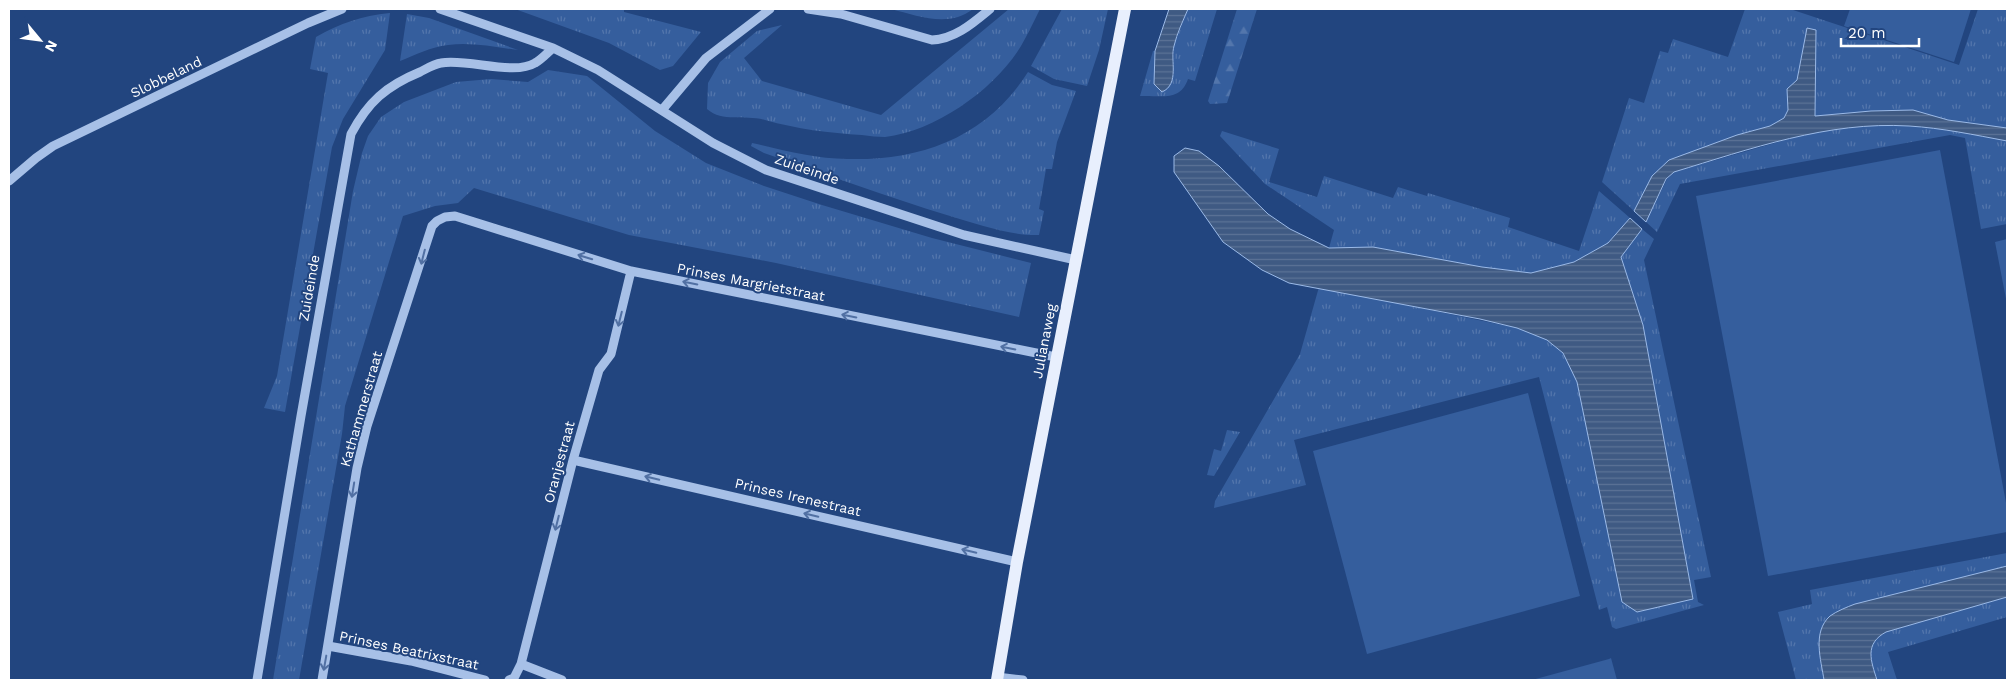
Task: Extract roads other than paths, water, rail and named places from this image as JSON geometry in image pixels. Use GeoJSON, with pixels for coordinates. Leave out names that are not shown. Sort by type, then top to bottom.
{"type":"FeatureCollection","features":[{"type":"Feature","properties":{"kind":"main road","name":"Julianaweg"},"geometry":{"type":"LineString","coordinates":[[997,678],[1056,358],[1125,9]]}},
{"type":"Feature","properties":{"kind":"street","name":"Slobbeland"},"geometry":{"type":"LineString","coordinates":[[9,181],[53,146],[316,19],[342,9]]}},
{"type":"Feature","properties":{"kind":"street","name":"Zuideinde"},"geometry":{"type":"LineString","coordinates":[[440,9],[553,48],[598,70],[713,143],[766,170],[964,235],[1076,260]]}},
{"type":"Feature","properties":{"kind":"street"},"geometry":{"type":"LineString","coordinates":[[662,110],[706,58],[770,9]]}},
{"type":"Feature","properties":{"kind":"street"},"geometry":{"type":"LineString","coordinates":[[808,9],[841,14],[932,40],[951,36],[975,22],[990,9]]}},
{"type":"Feature","properties":{"kind":"street","name":"Zuideinde"},"geometry":{"type":"LineString","coordinates":[[257,680],[300,416],[351,134],[360,118],[376,98],[400,80],[441,63],[476,63],[515,68],[528,66],[535,63],[553,48]]}},
{"type":"Feature","properties":{"kind":"street","name":"Prinses Margrietstraat"},"geometry":{"type":"LineString","coordinates":[[445,217],[455,216],[631,272],[1056,358]]}},
{"type":"Feature","properties":{"kind":"street","name":"Kathammerstraat"},"geometry":{"type":"LineString","coordinates":[[322,680],[357,468],[368,426],[420,269],[428,236],[432,226],[445,217]]}},
{"type":"Feature","properties":{"kind":"street","name":"Oranjestraat"},"geometry":{"type":"LineString","coordinates":[[522,664],[573,460],[599,370],[611,354],[631,272]]}},
{"type":"Feature","properties":{"kind":"street","name":"Prinses Irenestraat"},"geometry":{"type":"LineString","coordinates":[[573,460],[1017,562]]}},
{"type":"Feature","properties":{"kind":"street","name":"Prinses Beatrixstraat"},"geometry":{"type":"LineString","coordinates":[[328,646],[411,661],[484,680]]}},
{"type":"Feature","properties":{"kind":"street"},"geometry":{"type":"LineString","coordinates":[[509,680],[514,678],[522,664],[559,680]]}},
{"type":"Feature","properties":{"kind":"street"},"geometry":{"type":"LineString","coordinates":[[997,678],[1023,680]]}}]}
